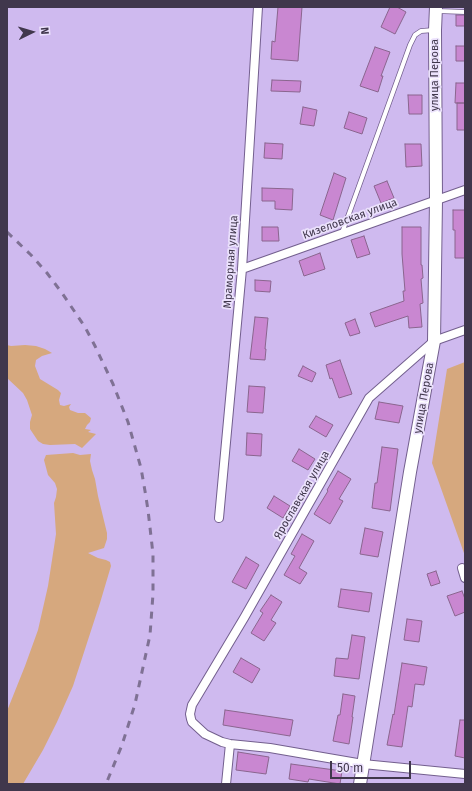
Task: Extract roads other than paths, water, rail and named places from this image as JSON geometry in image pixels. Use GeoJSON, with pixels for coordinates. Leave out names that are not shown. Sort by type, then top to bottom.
{"type":"FeatureCollection","features":[{"type":"Feature","properties":{"kind":"main road","name":"улица Перова"},"geometry":{"type":"LineString","coordinates":[[360,784],[410,472],[434,342],[436,200],[435,9]]}},
{"type":"Feature","properties":{"kind":"street","name":"Мраморная улица"},"geometry":{"type":"LineString","coordinates":[[219,518],[242,268],[258,7]]}},
{"type":"Feature","properties":{"kind":"street","name":"Кизеловская улица"},"geometry":{"type":"LineString","coordinates":[[242,268],[465,190]]}},
{"type":"Feature","properties":{"kind":"street","name":"Ярославская улица"},"geometry":{"type":"LineString","coordinates":[[230,744],[212,738],[195,726],[190,714],[192,705],[244,618],[369,398],[434,342],[465,330]]}},
{"type":"Feature","properties":{"kind":"street"},"geometry":{"type":"LineString","coordinates":[[462,568],[465,578]]}},
{"type":"Feature","properties":{"kind":"street"},"geometry":{"type":"LineString","coordinates":[[226,784],[230,744],[270,748],[363,764],[465,774]]}},
{"type":"Feature","properties":{"kind":"lane"},"geometry":{"type":"LineString","coordinates":[[435,9],[465,12]]}},
{"type":"Feature","properties":{"kind":"lane"},"geometry":{"type":"LineString","coordinates":[[342,234],[410,45],[415,35],[421,31],[434,30]]}},
{"type":"Feature","properties":{"kind":"railway"},"geometry":{"type":"LineString","coordinates":[[7,232],[47,273],[85,327],[113,384],[128,422],[141,468],[153,554],[153,594],[150,635],[135,704],[122,745],[106,784]]}}]}
